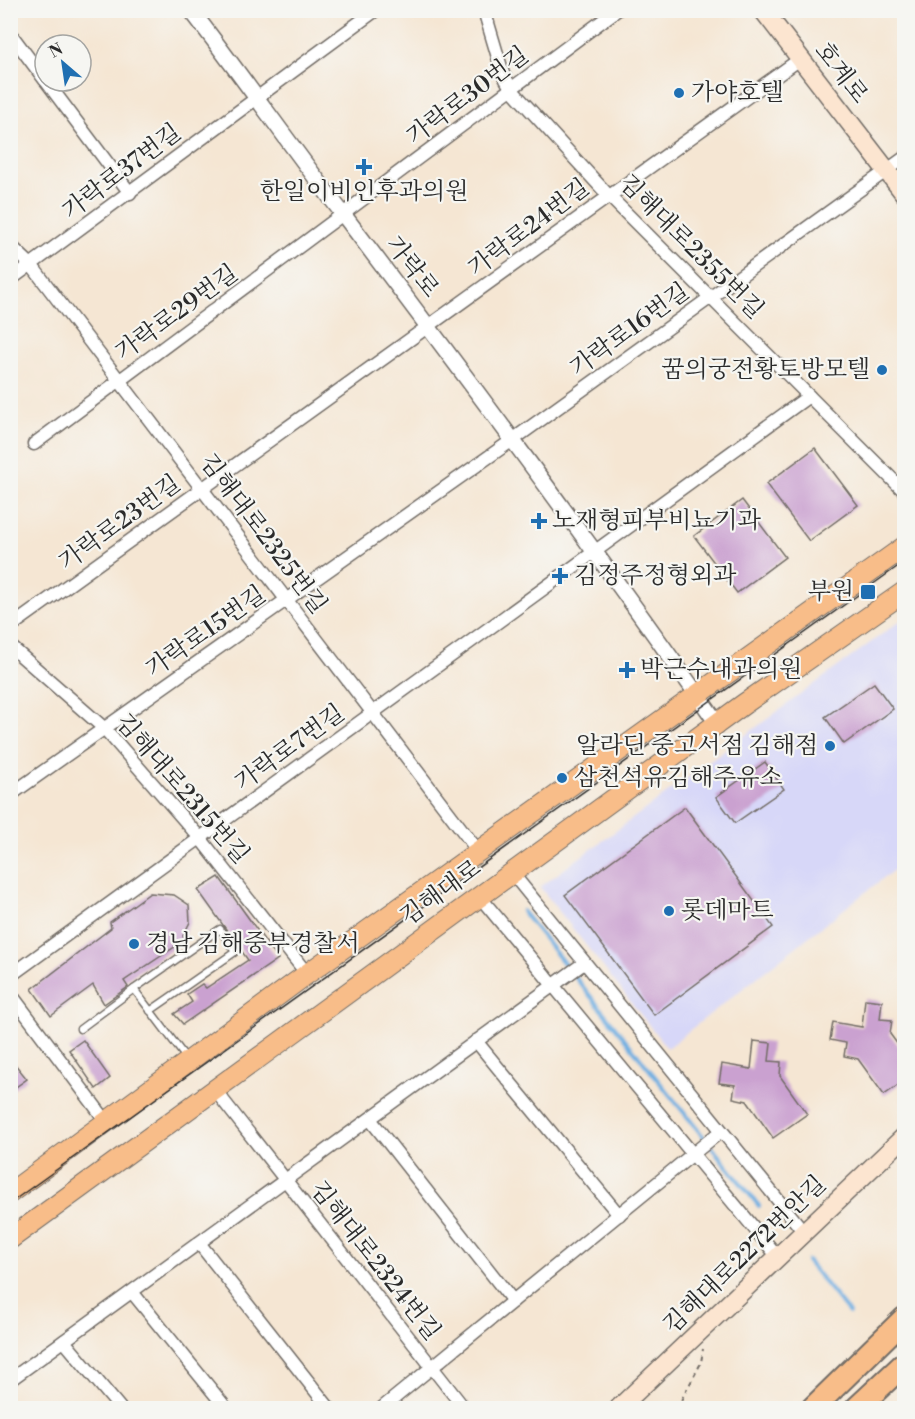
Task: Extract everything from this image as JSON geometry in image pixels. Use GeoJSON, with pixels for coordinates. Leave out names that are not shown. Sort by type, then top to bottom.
{"type":"FeatureCollection","features":[{"type":"Feature","properties":{"kind":"highway"},"geometry":{"type":"LineString","coordinates":[[813,1408],[904,1319]]}},
{"type":"Feature","properties":{"kind":"highway"},"geometry":{"type":"LineString","coordinates":[[857,1408],[904,1364]]}},
{"type":"Feature","properties":{"kind":"main road","name":"호계로"},"geometry":{"type":"LineString","coordinates":[[763,10],[904,192]]}},
{"type":"Feature","properties":{"kind":"main road","name":"김해대로"},"geometry":{"type":"LineString","coordinates":[[10,1193],[307,974],[904,547]]}},
{"type":"Feature","properties":{"kind":"main road","name":"김해대로"},"geometry":{"type":"LineString","coordinates":[[10,1239],[717,723],[904,592]]}},
{"type":"Feature","properties":{"kind":"main road","name":"김해대로2272번안길"},"geometry":{"type":"LineString","coordinates":[[619,1408],[904,1137]]}},
{"type":"Feature","properties":{"kind":"street","name":"가락로"},"geometry":{"type":"LineString","coordinates":[[191,10],[259,97],[344,216],[514,439],[594,555],[717,723]]}},
{"type":"Feature","properties":{"kind":"street","name":"가락로37번길"},"geometry":{"type":"LineString","coordinates":[[10,280],[376,10]]}},
{"type":"Feature","properties":{"kind":"street","name":"가락로30번길"},"geometry":{"type":"LineString","coordinates":[[344,216],[617,10]]}},
{"type":"Feature","properties":{"kind":"street","name":"김해대로2355번길"},"geometry":{"type":"LineString","coordinates":[[482,13],[503,74],[512,90],[608,195],[904,491]]}},
{"type":"Feature","properties":{"kind":"street"},"geometry":{"type":"LineString","coordinates":[[10,33],[33,64]]}},
{"type":"Feature","properties":{"kind":"street","name":"가락로24번길"},"geometry":{"type":"LineString","coordinates":[[430,327],[608,195],[800,59]]}},
{"type":"Feature","properties":{"kind":"street"},"geometry":{"type":"LineString","coordinates":[[55,93],[129,193]]}},
{"type":"Feature","properties":{"kind":"street","name":"가락로16번길"},"geometry":{"type":"LineString","coordinates":[[514,439],[904,158]]}},
{"type":"Feature","properties":{"kind":"street","name":"가락로29번길"},"geometry":{"type":"LineString","coordinates":[[34,444],[344,216]]}},
{"type":"Feature","properties":{"kind":"street","name":"김해대로2325번길"},"geometry":{"type":"LineString","coordinates":[[10,245],[32,266],[478,851]]}},
{"type":"Feature","properties":{"kind":"street","name":"가락로23번길"},"geometry":{"type":"LineString","coordinates":[[10,627],[430,327]]}},
{"type":"Feature","properties":{"kind":"street"},"geometry":{"type":"LineString","coordinates":[[594,555],[809,396]]}},
{"type":"Feature","properties":{"kind":"street","name":"가락로15번길"},"geometry":{"type":"LineString","coordinates":[[10,795],[514,439]]}},
{"type":"Feature","properties":{"kind":"street","name":"가락로7번길"},"geometry":{"type":"LineString","coordinates":[[10,976],[594,555]]}},
{"type":"Feature","properties":{"kind":"street","name":"김해대로2315번길"},"geometry":{"type":"LineString","coordinates":[[10,646],[105,729],[200,838],[307,974]]}},
{"type":"Feature","properties":{"kind":"street"},"geometry":{"type":"LineString","coordinates":[[512,873],[576,969],[721,1131],[804,1232]]}},
{"type":"Feature","properties":{"kind":"street"},"geometry":{"type":"LineString","coordinates":[[480,897],[778,1257]]}},
{"type":"Feature","properties":{"kind":"street","name":"김해대로2324번길"},"geometry":{"type":"LineString","coordinates":[[10,1380],[576,969]]}},
{"type":"Feature","properties":{"kind":"street"},"geometry":{"type":"LineString","coordinates":[[10,993],[106,1121]]}},
{"type":"Feature","properties":{"kind":"street"},"geometry":{"type":"LineString","coordinates":[[476,1041],[619,1215]]}},
{"type":"Feature","properties":{"kind":"street"},"geometry":{"type":"LineString","coordinates":[[215,1090],[285,1181]]}},
{"type":"Feature","properties":{"kind":"street"},"geometry":{"type":"LineString","coordinates":[[370,1119],[513,1301]]}},
{"type":"Feature","properties":{"kind":"street","name":"김해대로2324번길"},"geometry":{"type":"LineString","coordinates":[[382,1408],[721,1131]]}},
{"type":"Feature","properties":{"kind":"street","name":"김해대로2324번길"},"geometry":{"type":"LineString","coordinates":[[285,1181],[464,1408]]}},
{"type":"Feature","properties":{"kind":"street"},"geometry":{"type":"LineString","coordinates":[[199,1243],[329,1408]]}},
{"type":"Feature","properties":{"kind":"street"},"geometry":{"type":"LineString","coordinates":[[132,1292],[226,1408]]}},
{"type":"Feature","properties":{"kind":"street"},"geometry":{"type":"LineString","coordinates":[[64,1341],[120,1408]]}},
{"type":"Feature","properties":{"kind":"lane"},"geometry":{"type":"LineString","coordinates":[[80,1029],[220,929],[235,952],[150,1011]]}},
{"type":"Feature","properties":{"kind":"lane"},"geometry":{"type":"LineString","coordinates":[[134,989],[188,1061]]}},
{"type":"Feature","properties":{"kind":"path"},"geometry":{"type":"LineString","coordinates":[[677,1408],[701,1364],[706,1326]]}},
{"type":"Feature","properties":{"kind":"shaded area"},"geometry":{"type":"Polygon","coordinates":[[[904,618],[904,862],[667,1048],[540,887],[904,618]]]}},
{"type":"Feature","properties":{"kind":"building"},"geometry":{"type":"Polygon","coordinates":[[[815,448],[858,505],[809,541],[766,484],[815,448]]]}},
{"type":"Feature","properties":{"kind":"building"},"geometry":{"type":"Polygon","coordinates":[[[742,500],[785,557],[737,593],[694,536],[742,500]]]}},
{"type":"Feature","properties":{"kind":"building"},"geometry":{"type":"Polygon","coordinates":[[[874,683],[893,709],[844,744],[825,717],[874,683]]]}},
{"type":"Feature","properties":{"kind":"building"},"geometry":{"type":"Polygon","coordinates":[[[765,762],[784,789],[735,823],[716,797],[765,762]]]}},
{"type":"Feature","properties":{"kind":"building","name":"롯데마트"},"geometry":{"type":"Polygon","coordinates":[[[685,807],[773,927],[654,1015],[565,895],[685,807]]]}},
{"type":"Feature","properties":{"kind":"building"},"geometry":{"type":"Polygon","coordinates":[[[219,877],[278,959],[183,1024],[174,1014],[192,1002],[187,994],[202,984],[206,988],[248,960],[198,890],[219,877]]]}},
{"type":"Feature","properties":{"kind":"building","name":"경남 김해중부경찰서"},"geometry":{"type":"Polygon","coordinates":[[[150,893],[174,895],[189,905],[190,922],[183,936],[185,940],[124,981],[128,987],[104,1004],[93,985],[51,1016],[32,989],[111,928],[110,922],[150,893]]]}},
{"type":"Feature","properties":{"kind":"building"},"geometry":{"type":"Polygon","coordinates":[[[865,999],[882,1001],[880,1019],[892,1020],[890,1034],[904,1053],[904,1081],[884,1095],[858,1059],[844,1056],[846,1043],[830,1040],[833,1022],[862,1027],[865,999]]]}},
{"type":"Feature","properties":{"kind":"building"},"geometry":{"type":"Polygon","coordinates":[[[83,1040],[110,1078],[96,1089],[69,1050],[83,1040]]]}},
{"type":"Feature","properties":{"kind":"building"},"geometry":{"type":"Polygon","coordinates":[[[754,1041],[771,1043],[769,1061],[781,1062],[780,1076],[807,1114],[773,1138],[747,1101],[733,1098],[735,1085],[719,1083],[722,1064],[751,1069],[754,1041]]]}},
{"type":"Feature","properties":{"kind":"building"},"geometry":{"type":"Polygon","coordinates":[[[10,1058],[27,1079],[10,1091],[10,1058]]]}},
{"type":"Feature","properties":{"kind":"waterway"},"geometry":{"type":"LineString","coordinates":[[522,911],[759,1206]]}},
{"type":"Feature","properties":{"kind":"waterway"},"geometry":{"type":"LineString","coordinates":[[807,1261],[849,1313]]}},
{"type":"Feature","properties":{"kind":"tram line"},"geometry":{"type":"LineString","coordinates":[[10,1203],[904,562]]}},
{"type":"Feature","properties":{"kind":"place","name":"가야호텔"},"geometry":{"type":"Point","coordinates":[679,93]}},
{"type":"Feature","properties":{"kind":"place","name":"한일이비인후과의원"},"geometry":{"type":"Point","coordinates":[364,167]}},
{"type":"Feature","properties":{"kind":"place","name":"꿈의궁전황토방모텔"},"geometry":{"type":"Point","coordinates":[882,370]}},
{"type":"Feature","properties":{"kind":"place","name":"노재형피부비뇨기과"},"geometry":{"type":"Point","coordinates":[539,521]}},
{"type":"Feature","properties":{"kind":"place","name":"김정주정형외과"},"geometry":{"type":"Point","coordinates":[560,576]}},
{"type":"Feature","properties":{"kind":"place","name":"부원"},"geometry":{"type":"Point","coordinates":[868,592]}},
{"type":"Feature","properties":{"kind":"place","name":"박근수내과의원"},"geometry":{"type":"Point","coordinates":[627,670]}},
{"type":"Feature","properties":{"kind":"place","name":"알라딘 중고서점 김해점"},"geometry":{"type":"Point","coordinates":[830,746]}},
{"type":"Feature","properties":{"kind":"place","name":"삼천석유김해주유소"},"geometry":{"type":"Point","coordinates":[562,778]}},
{"type":"Feature","properties":{"kind":"place","name":"롯데마트"},"geometry":{"type":"Point","coordinates":[669,911]}},
{"type":"Feature","properties":{"kind":"place","name":"경남 김해중부경찰서"},"geometry":{"type":"Point","coordinates":[134,944]}}]}
